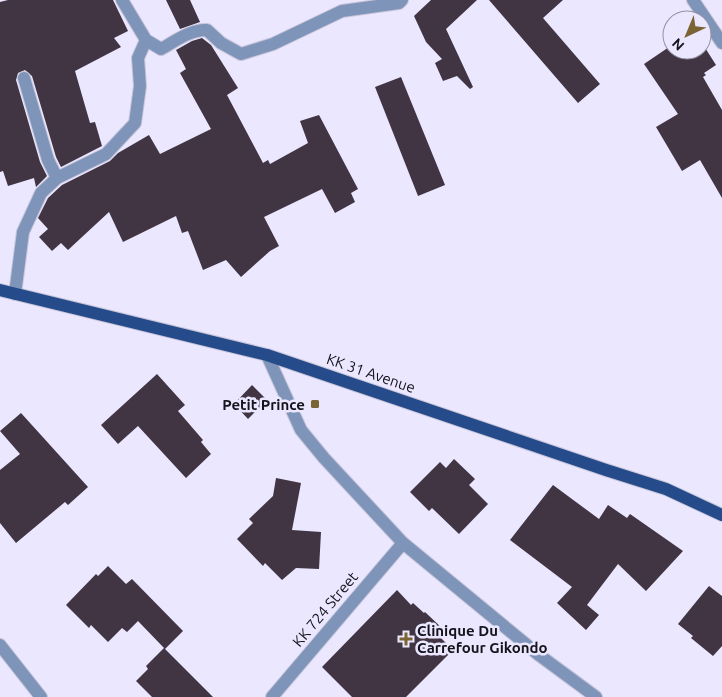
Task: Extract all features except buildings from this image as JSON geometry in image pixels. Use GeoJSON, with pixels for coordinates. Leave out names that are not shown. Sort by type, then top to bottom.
{"type":"FeatureCollection","features":[{"type":"Feature","properties":{"kind":"main road","name":"KK 31 Avenue"},"geometry":{"type":"LineString","coordinates":[[0,290],[267,355],[666,489],[722,515]]}},
{"type":"Feature","properties":{"kind":"street"},"geometry":{"type":"LineString","coordinates":[[122,0],[146,40],[161,50],[174,41],[200,30],[207,30],[221,43],[241,54],[273,44],[342,11],[398,3],[402,0]]}},
{"type":"Feature","properties":{"kind":"street"},"geometry":{"type":"LineString","coordinates":[[693,0],[722,43]]}},
{"type":"Feature","properties":{"kind":"street"},"geometry":{"type":"LineString","coordinates":[[15,294],[23,232],[41,193],[57,178],[106,154],[135,123],[140,86],[138,58],[146,40]]}},
{"type":"Feature","properties":{"kind":"street"},"geometry":{"type":"LineString","coordinates":[[24,78],[48,160],[57,178]]}},
{"type":"Feature","properties":{"kind":"street"},"geometry":{"type":"LineString","coordinates":[[267,355],[301,430],[324,458],[403,542],[540,654],[596,697]]}},
{"type":"Feature","properties":{"kind":"street","name":"KK 724 Street"},"geometry":{"type":"LineString","coordinates":[[272,697],[403,542]]}},
{"type":"Feature","properties":{"kind":"street"},"geometry":{"type":"LineString","coordinates":[[0,645],[41,697]]}},
{"type":"Feature","properties":{"kind":"place","name":"Petit Prince"},"geometry":{"type":"Point","coordinates":[315,404]}},
{"type":"Feature","properties":{"kind":"place","name":"Clinique Du Carrefour Gikondo"},"geometry":{"type":"Point","coordinates":[406,639]}}]}
